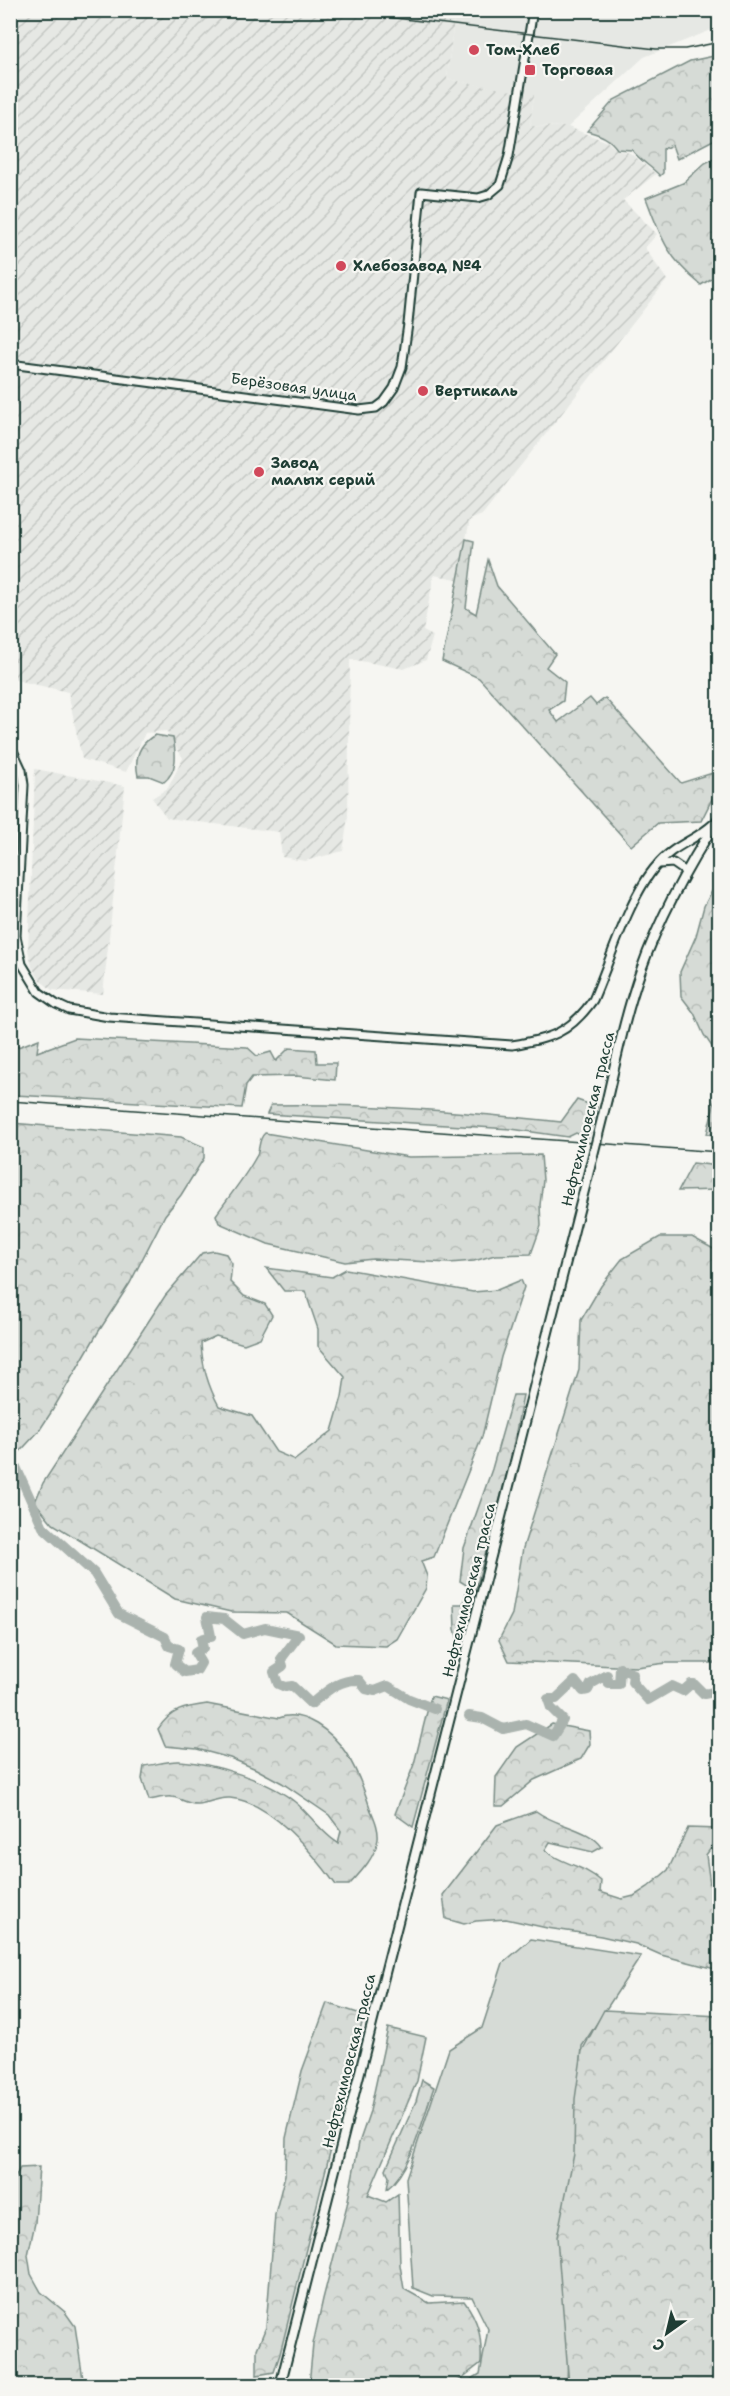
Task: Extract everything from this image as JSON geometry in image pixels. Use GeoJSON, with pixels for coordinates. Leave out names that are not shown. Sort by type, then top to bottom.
{"type":"FeatureCollection","features":[{"type":"Feature","properties":{"kind":"main road","name":"Нефтехимовская трасса"},"geometry":{"type":"LineString","coordinates":[[280,2385],[401,1916],[629,1010],[641,970],[656,933],[686,872],[718,818]]}},
{"type":"Feature","properties":{"kind":"street","name":"Берёзовая улица"},"geometry":{"type":"LineString","coordinates":[[10,364],[359,410],[376,408],[391,395],[402,367],[421,192],[477,198],[488,195],[500,185],[510,156],[533,10]]}},
{"type":"Feature","properties":{"kind":"street"},"geometry":{"type":"LineString","coordinates":[[10,744],[22,770],[24,785],[16,944],[25,972],[39,992],[56,1004],[69,1010],[109,1017],[512,1045],[558,1034],[582,1016],[593,1000],[644,882],[657,864],[670,851],[706,830],[718,818]]}},
{"type":"Feature","properties":{"kind":"street"},"geometry":{"type":"LineString","coordinates":[[657,864],[673,863],[686,872]]}},
{"type":"Feature","properties":{"kind":"shaded area"},"geometry":{"type":"Polygon","coordinates":[[[685,10],[719,15],[719,27],[644,57],[568,127],[530,126],[534,96],[447,79],[455,11],[685,10]]]}},
{"type":"Feature","properties":{"kind":"shaded area"},"geometry":{"type":"Polygon","coordinates":[[[11,11],[455,11],[447,79],[534,95],[530,126],[568,127],[608,142],[617,150],[630,153],[656,174],[623,200],[657,234],[645,248],[667,280],[482,515],[470,520],[457,579],[434,575],[423,631],[433,636],[426,660],[404,669],[350,659],[348,816],[343,851],[305,861],[282,857],[279,832],[167,818],[152,798],[168,788],[183,758],[166,731],[145,733],[126,772],[82,759],[68,692],[11,679],[11,11]]]}},
{"type":"Feature","properties":{"kind":"shaded area"},"geometry":{"type":"Polygon","coordinates":[[[35,769],[125,786],[103,994],[52,990],[40,980],[32,967],[28,950],[35,769]]]}},
{"type":"Feature","properties":{"kind":"green space"},"geometry":{"type":"Polygon","coordinates":[[[719,55],[719,137],[677,159],[672,145],[663,149],[663,173],[660,176],[632,150],[617,149],[607,139],[587,131],[614,100],[690,61],[719,55]]]}},
{"type":"Feature","properties":{"kind":"green space"},"geometry":{"type":"Polygon","coordinates":[[[719,156],[719,274],[701,285],[680,265],[666,246],[646,198],[683,183],[705,163],[719,156]]]}},
{"type":"Feature","properties":{"kind":"green space"},"geometry":{"type":"Polygon","coordinates":[[[466,539],[474,541],[466,608],[476,614],[488,560],[497,586],[555,654],[546,667],[565,682],[563,701],[549,710],[558,722],[590,698],[596,705],[605,698],[681,783],[719,771],[719,785],[701,821],[658,823],[631,846],[479,678],[442,661],[466,539]]]}},
{"type":"Feature","properties":{"kind":"green space"},"geometry":{"type":"Polygon","coordinates":[[[155,735],[173,738],[174,767],[169,778],[164,782],[149,776],[138,776],[139,752],[155,735]]]}},
{"type":"Feature","properties":{"kind":"green space"},"geometry":{"type":"Polygon","coordinates":[[[719,878],[719,1057],[704,1035],[694,1013],[681,996],[680,972],[696,936],[704,906],[719,878]]]}},
{"type":"Feature","properties":{"kind":"green space"},"geometry":{"type":"Polygon","coordinates":[[[11,1034],[18,1047],[39,1039],[37,1052],[75,1038],[247,1047],[257,1056],[271,1052],[276,1061],[289,1048],[316,1050],[317,1063],[336,1063],[335,1080],[296,1076],[252,1077],[246,1085],[242,1108],[15,1095],[11,1093],[11,1034]]]}},
{"type":"Feature","properties":{"kind":"green space"},"geometry":{"type":"Polygon","coordinates":[[[719,1082],[719,1135],[707,1134],[719,1082]]]}},
{"type":"Feature","properties":{"kind":"green space"},"geometry":{"type":"Polygon","coordinates":[[[577,1100],[597,1107],[588,1138],[576,1133],[568,1137],[511,1129],[267,1114],[271,1105],[344,1105],[561,1122],[577,1100]]]}},
{"type":"Feature","properties":{"kind":"green space"},"geometry":{"type":"Polygon","coordinates":[[[11,1123],[181,1137],[204,1147],[204,1158],[181,1195],[165,1215],[130,1283],[52,1411],[39,1431],[11,1461],[11,1123]]]}},
{"type":"Feature","properties":{"kind":"green space"},"geometry":{"type":"Polygon","coordinates":[[[265,1133],[409,1157],[541,1155],[543,1180],[540,1205],[541,1226],[531,1254],[495,1255],[474,1261],[449,1263],[373,1259],[345,1262],[268,1244],[219,1223],[216,1215],[253,1163],[261,1138],[265,1133]]]}},
{"type":"Feature","properties":{"kind":"green space"},"geometry":{"type":"Polygon","coordinates":[[[693,1163],[719,1166],[719,1190],[678,1191],[693,1163]]]}},
{"type":"Feature","properties":{"kind":"green space"},"geometry":{"type":"Polygon","coordinates":[[[660,1237],[692,1237],[719,1252],[719,1663],[666,1663],[636,1667],[509,1661],[499,1640],[512,1614],[523,1548],[579,1370],[581,1320],[601,1286],[622,1259],[660,1237]]]}},
{"type":"Feature","properties":{"kind":"green space"},"geometry":{"type":"Polygon","coordinates":[[[214,1251],[226,1254],[232,1264],[230,1282],[244,1296],[265,1304],[272,1315],[260,1338],[244,1344],[216,1336],[201,1343],[204,1368],[212,1391],[219,1406],[252,1416],[276,1452],[295,1460],[332,1431],[345,1377],[318,1346],[318,1329],[305,1291],[284,1291],[266,1268],[332,1277],[346,1269],[473,1292],[497,1290],[521,1280],[524,1287],[501,1357],[482,1437],[434,1557],[421,1561],[427,1576],[426,1588],[397,1639],[386,1646],[336,1644],[287,1613],[231,1612],[175,1599],[53,1524],[35,1502],[43,1483],[165,1296],[202,1253],[214,1251]]]}},
{"type":"Feature","properties":{"kind":"green space"},"geometry":{"type":"Polygon","coordinates":[[[513,1395],[523,1395],[511,1458],[460,1648],[455,1629],[454,1604],[463,1604],[468,1586],[460,1581],[464,1548],[492,1469],[513,1395]]]}},
{"type":"Feature","properties":{"kind":"green space"},"geometry":{"type":"Polygon","coordinates":[[[431,1696],[447,1700],[413,1827],[395,1814],[414,1764],[431,1696]]]}},
{"type":"Feature","properties":{"kind":"green space"},"geometry":{"type":"Polygon","coordinates":[[[207,1704],[279,1718],[298,1716],[317,1724],[340,1745],[360,1780],[376,1823],[378,1835],[371,1858],[349,1885],[336,1885],[290,1831],[260,1808],[245,1801],[226,1798],[194,1804],[169,1797],[149,1800],[142,1779],[144,1766],[176,1761],[208,1765],[256,1780],[284,1794],[338,1843],[341,1831],[329,1815],[282,1783],[230,1758],[197,1749],[165,1746],[158,1729],[168,1717],[185,1708],[207,1704]]]}},
{"type":"Feature","properties":{"kind":"green space"},"geometry":{"type":"Polygon","coordinates":[[[552,1724],[589,1731],[590,1744],[581,1759],[534,1780],[503,1806],[495,1806],[496,1777],[517,1747],[552,1724]]]}},
{"type":"Feature","properties":{"kind":"green space"},"geometry":{"type":"Polygon","coordinates":[[[536,1811],[553,1821],[581,1831],[602,1847],[593,1852],[550,1842],[545,1850],[558,1859],[594,1875],[601,1881],[600,1892],[622,1899],[634,1896],[668,1870],[688,1828],[719,1829],[719,1837],[706,1855],[710,1884],[719,1892],[719,1970],[661,1955],[636,1944],[601,1936],[506,1919],[464,1924],[446,1919],[443,1895],[497,1825],[536,1811]]]}},
{"type":"Feature","properties":{"kind":"green space"},"geometry":{"type":"Polygon","coordinates":[[[531,1939],[641,1956],[582,2046],[572,2191],[567,2385],[462,2385],[480,2374],[488,2329],[472,2297],[433,2296],[413,2288],[406,2178],[449,2049],[482,2028],[503,1963],[531,1939]]]}},
{"type":"Feature","properties":{"kind":"green space"},"geometry":{"type":"Polygon","coordinates":[[[327,2003],[364,2015],[280,2354],[274,2372],[257,2375],[257,2349],[266,2327],[275,2214],[285,2175],[286,2138],[302,2071],[327,2003]]]}},
{"type":"Feature","properties":{"kind":"green space"},"geometry":{"type":"Polygon","coordinates":[[[604,2010],[719,2016],[719,2385],[569,2385],[557,2237],[574,2154],[575,2099],[582,2051],[604,2010]]]}},
{"type":"Feature","properties":{"kind":"green space"},"geometry":{"type":"Polygon","coordinates":[[[388,2028],[426,2037],[417,2081],[368,2195],[386,2202],[398,2194],[400,2265],[404,2289],[429,2303],[464,2301],[473,2315],[478,2330],[481,2363],[453,2385],[309,2385],[313,2344],[388,2028]]]}},
{"type":"Feature","properties":{"kind":"green space"},"geometry":{"type":"Polygon","coordinates":[[[422,2080],[434,2087],[410,2156],[396,2180],[387,2189],[389,2177],[386,2169],[416,2101],[422,2080]]]}},
{"type":"Feature","properties":{"kind":"green space"},"geometry":{"type":"Polygon","coordinates":[[[39,2167],[35,2223],[28,2255],[31,2274],[41,2292],[65,2312],[75,2326],[83,2379],[87,2385],[11,2385],[11,2186],[20,2168],[39,2167]]]}},
{"type":"Feature","properties":{"kind":"waterway"},"geometry":{"type":"LineString","coordinates":[[10,1470],[16,1467],[43,1527],[94,1573],[119,1614],[165,1637],[169,1646],[179,1649],[175,1664],[185,1672],[197,1670],[201,1663],[195,1653],[203,1648],[201,1639],[211,1636],[207,1617],[224,1619],[243,1634],[265,1628],[299,1635],[281,1659],[283,1666],[274,1672],[278,1684],[285,1687],[292,1686],[311,1704],[339,1684],[359,1680],[366,1689],[375,1691],[388,1686],[409,1699],[435,1709]]}},
{"type":"Feature","properties":{"kind":"waterway"},"geometry":{"type":"LineString","coordinates":[[469,1716],[482,1718],[503,1729],[526,1724],[553,1736],[563,1720],[551,1708],[548,1699],[556,1699],[575,1681],[583,1691],[588,1690],[591,1684],[607,1675],[609,1684],[619,1684],[620,1668],[633,1674],[632,1682],[648,1700],[672,1686],[683,1691],[691,1684],[694,1684],[704,1694],[714,1692],[720,1695]]}},
{"type":"Feature","properties":{"kind":"railway"},"geometry":{"type":"LineString","coordinates":[[328,10],[656,49],[685,49],[720,42]]}},
{"type":"Feature","properties":{"kind":"railway"},"geometry":{"type":"LineString","coordinates":[[10,1101],[720,1152]]}},
{"type":"Feature","properties":{"kind":"place","name":"Том-Хлеб"},"geometry":{"type":"Point","coordinates":[474,50]}},
{"type":"Feature","properties":{"kind":"place","name":"Торговая"},"geometry":{"type":"Point","coordinates":[530,70]}},
{"type":"Feature","properties":{"kind":"place","name":"Хлебозавод №4"},"geometry":{"type":"Point","coordinates":[341,266]}},
{"type":"Feature","properties":{"kind":"place","name":"Вертикаль"},"geometry":{"type":"Point","coordinates":[423,391]}},
{"type":"Feature","properties":{"kind":"place","name":"Завод малых серий"},"geometry":{"type":"Point","coordinates":[259,472]}}]}
